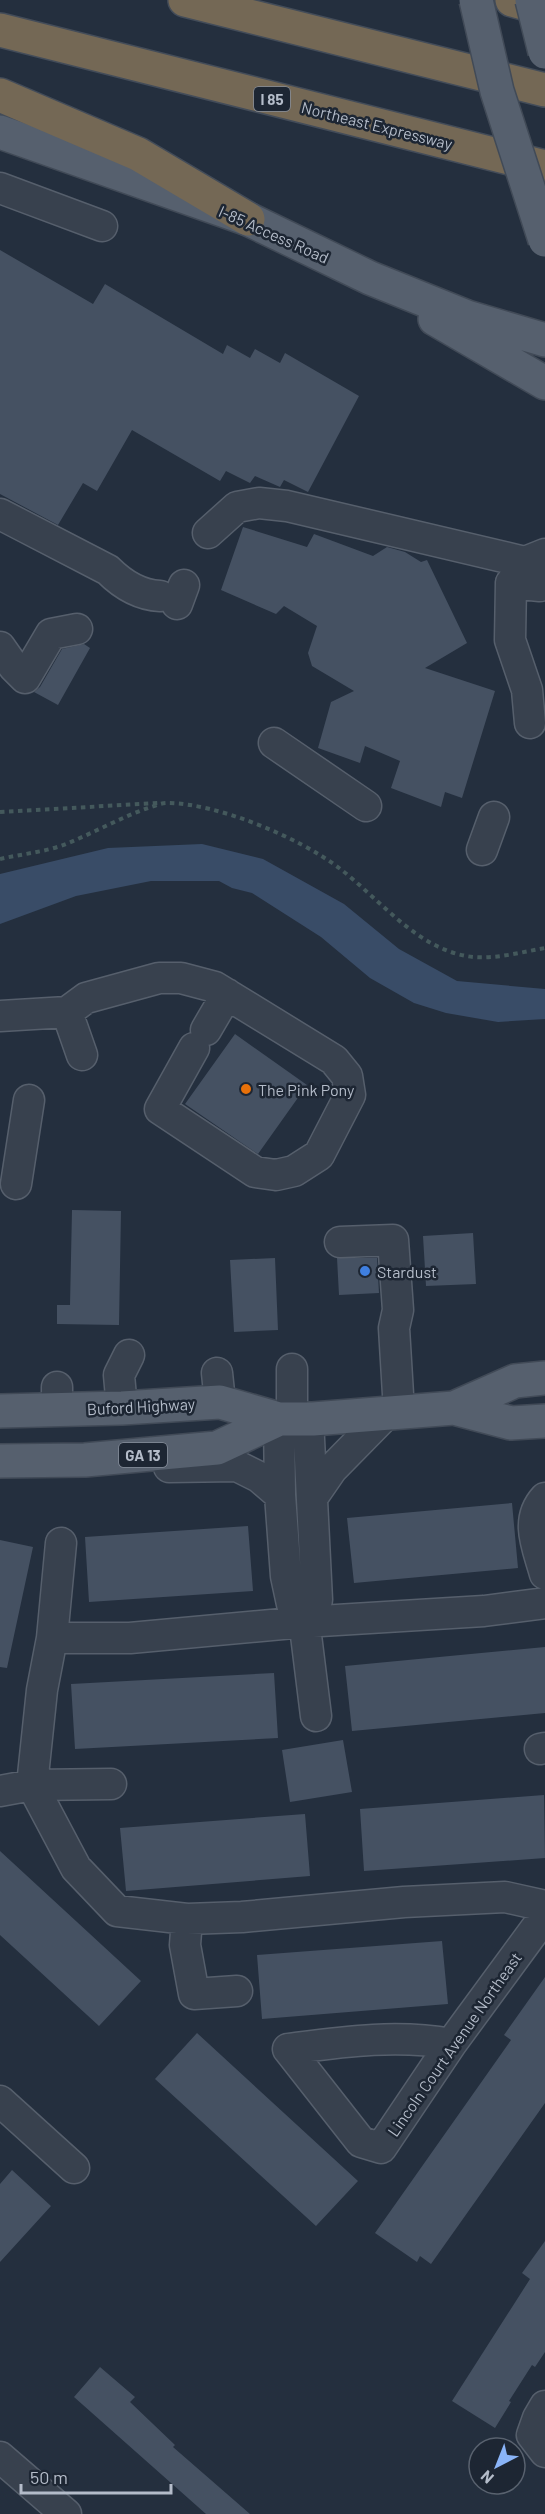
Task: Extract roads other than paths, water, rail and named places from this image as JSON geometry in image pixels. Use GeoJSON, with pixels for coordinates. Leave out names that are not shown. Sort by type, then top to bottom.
{"type":"FeatureCollection","features":[{"type":"Feature","properties":{"kind":"highway"},"geometry":{"type":"LineString","coordinates":[[185,0],[545,90]]}},
{"type":"Feature","properties":{"kind":"highway"},"geometry":{"type":"LineString","coordinates":[[512,0],[545,9]]}},
{"type":"Feature","properties":{"kind":"highway","name":"Northeast Expressway"},"geometry":{"type":"LineString","coordinates":[[0,30],[545,167]]}},
{"type":"Feature","properties":{"kind":"highway"},"geometry":{"type":"LineString","coordinates":[[0,94],[129,150],[248,219]]}},
{"type":"Feature","properties":{"kind":"main road"},"geometry":{"type":"LineString","coordinates":[[476,0],[497,91],[545,240]]}},
{"type":"Feature","properties":{"kind":"main road"},"geometry":{"type":"LineString","coordinates":[[532,0],[545,52]]}},
{"type":"Feature","properties":{"kind":"main road"},"geometry":{"type":"LineString","coordinates":[[0,126],[101,159],[112,159],[129,150]]}},
{"type":"Feature","properties":{"kind":"main road","name":"I-85 Access Road"},"geometry":{"type":"LineString","coordinates":[[0,132],[248,219],[370,278],[467,316],[545,340]]}},
{"type":"Feature","properties":{"kind":"main road"},"geometry":{"type":"LineString","coordinates":[[370,278],[451,330],[545,382]]}},
{"type":"Feature","properties":{"kind":"main road","name":"Buford Highway"},"geometry":{"type":"LineString","coordinates":[[454,1408],[514,1381],[545,1378]]}},
{"type":"Feature","properties":{"kind":"main road","name":"Buford Highway"},"geometry":{"type":"LineString","coordinates":[[0,1411],[57,1398],[123,1408],[219,1388],[293,1419]]}},
{"type":"Feature","properties":{"kind":"main road","name":"Buford Highway"},"geometry":{"type":"LineString","coordinates":[[0,1461],[109,1458],[217,1448],[293,1419],[454,1408],[511,1424],[545,1421]]}},
{"type":"Feature","properties":{"kind":"street"},"geometry":{"type":"LineString","coordinates":[[0,188],[102,226]]}},
{"type":"Feature","properties":{"kind":"street"},"geometry":{"type":"LineString","coordinates":[[207,533],[237,507],[259,503],[287,506],[527,567],[540,586],[545,584]]}},
{"type":"Feature","properties":{"kind":"street"},"geometry":{"type":"LineString","coordinates":[[0,514],[108,568]]}},
{"type":"Feature","properties":{"kind":"street"},"geometry":{"type":"LineString","coordinates":[[527,567],[510,640],[527,690],[530,723]]}},
{"type":"Feature","properties":{"kind":"street"},"geometry":{"type":"LineString","coordinates":[[0,647],[25,678],[51,634],[77,629]]}},
{"type":"Feature","properties":{"kind":"street"},"geometry":{"type":"LineString","coordinates":[[274,743],[366,806]]}},
{"type":"Feature","properties":{"kind":"street"},"geometry":{"type":"LineString","coordinates":[[482,850],[494,817]]}},
{"type":"Feature","properties":{"kind":"street"},"geometry":{"type":"LineString","coordinates":[[0,1016],[67,1012],[86,998],[159,978],[181,978],[215,987],[227,994],[334,1060],[347,1076],[350,1095],[319,1155],[294,1171],[276,1176],[255,1172],[160,1109],[227,994]]}},
{"type":"Feature","properties":{"kind":"street"},"geometry":{"type":"LineString","coordinates":[[67,1012],[82,1055]]}},
{"type":"Feature","properties":{"kind":"street"},"geometry":{"type":"LineString","coordinates":[[16,1184],[29,1101]]}},
{"type":"Feature","properties":{"kind":"street"},"geometry":{"type":"LineString","coordinates":[[300,1536],[332,1469],[394,1412],[394,1328],[398,1310],[393,1240],[340,1242]]}},
{"type":"Feature","properties":{"kind":"street"},"geometry":{"type":"LineString","coordinates":[[123,1408],[119,1375],[129,1356]]}},
{"type":"Feature","properties":{"kind":"street"},"geometry":{"type":"LineString","coordinates":[[292,1369],[300,1536],[292,1604],[304,1622],[316,1716]]}},
{"type":"Feature","properties":{"kind":"street"},"geometry":{"type":"LineString","coordinates":[[280,1495],[293,1419]]}},
{"type":"Feature","properties":{"kind":"street"},"geometry":{"type":"LineString","coordinates":[[109,1458],[118,1466],[134,1469],[237,1466],[259,1477],[280,1495],[300,1536]]}},
{"type":"Feature","properties":{"kind":"street"},"geometry":{"type":"LineString","coordinates":[[545,1498],[539,1504],[532,1525],[545,1574]]}},
{"type":"Feature","properties":{"kind":"street"},"geometry":{"type":"LineString","coordinates":[[61,1543],[52,1638],[42,1690],[32,1785],[76,1868],[117,1911],[187,1919],[242,1917],[404,1902],[505,1897],[545,1906]]}},
{"type":"Feature","properties":{"kind":"street"},"geometry":{"type":"LineString","coordinates":[[52,1638],[130,1638],[304,1622],[484,1611],[545,1603]]}},
{"type":"Feature","properties":{"kind":"street"},"geometry":{"type":"LineString","coordinates":[[0,1791],[32,1785],[111,1784]]}},
{"type":"Feature","properties":{"kind":"street","name":"Lincoln Court Avenue Northeast"},"geometry":{"type":"LineString","coordinates":[[451,2044],[423,2039],[352,2041],[288,2049],[361,2142],[381,2148],[451,2044],[545,1916]]}},
{"type":"Feature","properties":{"kind":"street"},"geometry":{"type":"LineString","coordinates":[[187,1919],[185,1945],[194,1994],[237,1991]]}},
{"type":"Feature","properties":{"kind":"street"},"geometry":{"type":"LineString","coordinates":[[0,2101],[74,2168]]}},
{"type":"Feature","properties":{"kind":"street"},"geometry":{"type":"LineString","coordinates":[[545,2406],[532,2435],[545,2452]]}},
{"type":"Feature","properties":{"kind":"street"},"geometry":{"type":"LineString","coordinates":[[0,2457],[66,2514]]}},
{"type":"Feature","properties":{"kind":"water"},"geometry":{"type":"Polygon","coordinates":[[[202,844],[263,859],[344,904],[399,949],[457,981],[545,989],[545,1019],[498,1022],[446,1013],[414,1003],[370,978],[321,937],[252,893],[232,888],[219,881],[151,881],[76,896],[0,924],[0,874],[108,848],[202,844]]]}},
{"type":"Feature","properties":{"kind":"place","name":"The Pink Pony"},"geometry":{"type":"Point","coordinates":[246,1089]}},
{"type":"Feature","properties":{"kind":"place","name":"Stardust"},"geometry":{"type":"Point","coordinates":[365,1271]}}]}
